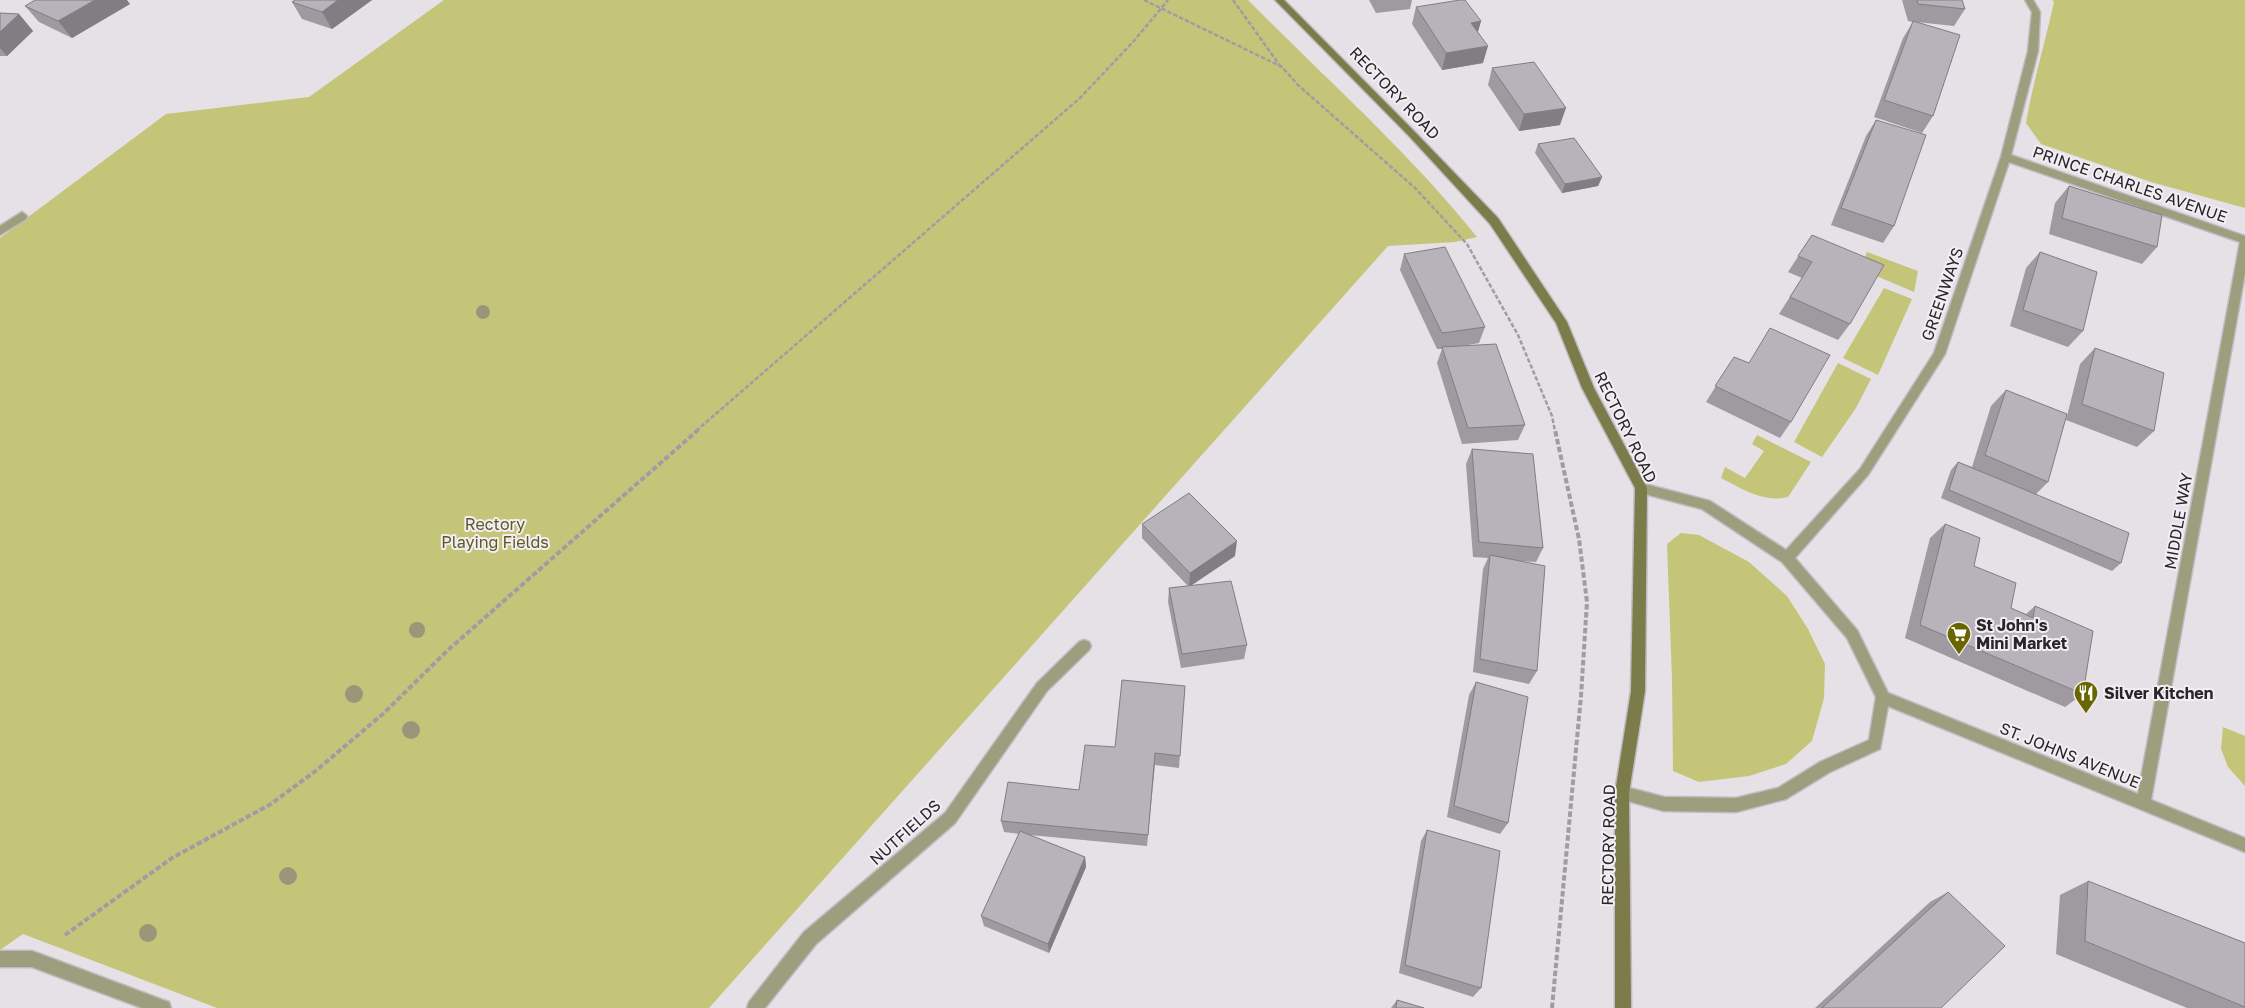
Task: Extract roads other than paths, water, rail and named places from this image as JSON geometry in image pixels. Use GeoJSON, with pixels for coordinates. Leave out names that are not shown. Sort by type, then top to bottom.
{"type":"FeatureCollection","features":[{"type":"Feature","properties":{"kind":"street","name":"RECTORY ROAD"},"geometry":{"type":"LineString","coordinates":[[1279,0],[1411,132],[1494,221],[1561,322],[1588,388],[1641,488],[1638,690],[1622,793],[1623,1008]]}},
{"type":"Feature","properties":{"kind":"street","name":"GREENWAYS"},"geometry":{"type":"LineString","coordinates":[[1787,558],[1864,472],[1939,354],[2006,157],[2033,50],[2036,12],[2029,0]]}},
{"type":"Feature","properties":{"kind":"street","name":"PRINCE CHARLES AVENUE"},"geometry":{"type":"LineString","coordinates":[[2006,157],[2245,242]]}},
{"type":"Feature","properties":{"kind":"street"},"geometry":{"type":"LineString","coordinates":[[0,232],[22,216]]}},
{"type":"Feature","properties":{"kind":"street","name":"MIDDLE WAY"},"geometry":{"type":"LineString","coordinates":[[2143,804],[2245,242]]}},
{"type":"Feature","properties":{"kind":"street"},"geometry":{"type":"LineString","coordinates":[[1622,793],[1664,804],[1736,805],[1781,794],[1826,767],[1875,744],[1883,697],[1852,634],[1787,558],[1706,506],[1641,488]]}},
{"type":"Feature","properties":{"kind":"street","name":"NUTFIELDS"},"geometry":{"type":"LineString","coordinates":[[754,1008],[810,938],[950,818],[1042,686],[1084,646]]}},
{"type":"Feature","properties":{"kind":"street","name":"ST. JOHNS AVENUE"},"geometry":{"type":"LineString","coordinates":[[1883,697],[2245,845]]}},
{"type":"Feature","properties":{"kind":"street"},"geometry":{"type":"LineString","coordinates":[[0,959],[32,959],[163,1008]]}},
{"type":"Feature","properties":{"kind":"place","name":"St John's Mini Market"},"geometry":{"type":"Point","coordinates":[1959,655]}},
{"type":"Feature","properties":{"kind":"place","name":"Silver Kitchen"},"geometry":{"type":"Point","coordinates":[2086,714]}},
{"type":"Feature","properties":{"kind":"park label","name":"Rectory Playing Fields"},"geometry":{"type":"Point","coordinates":[495,533]}}]}
